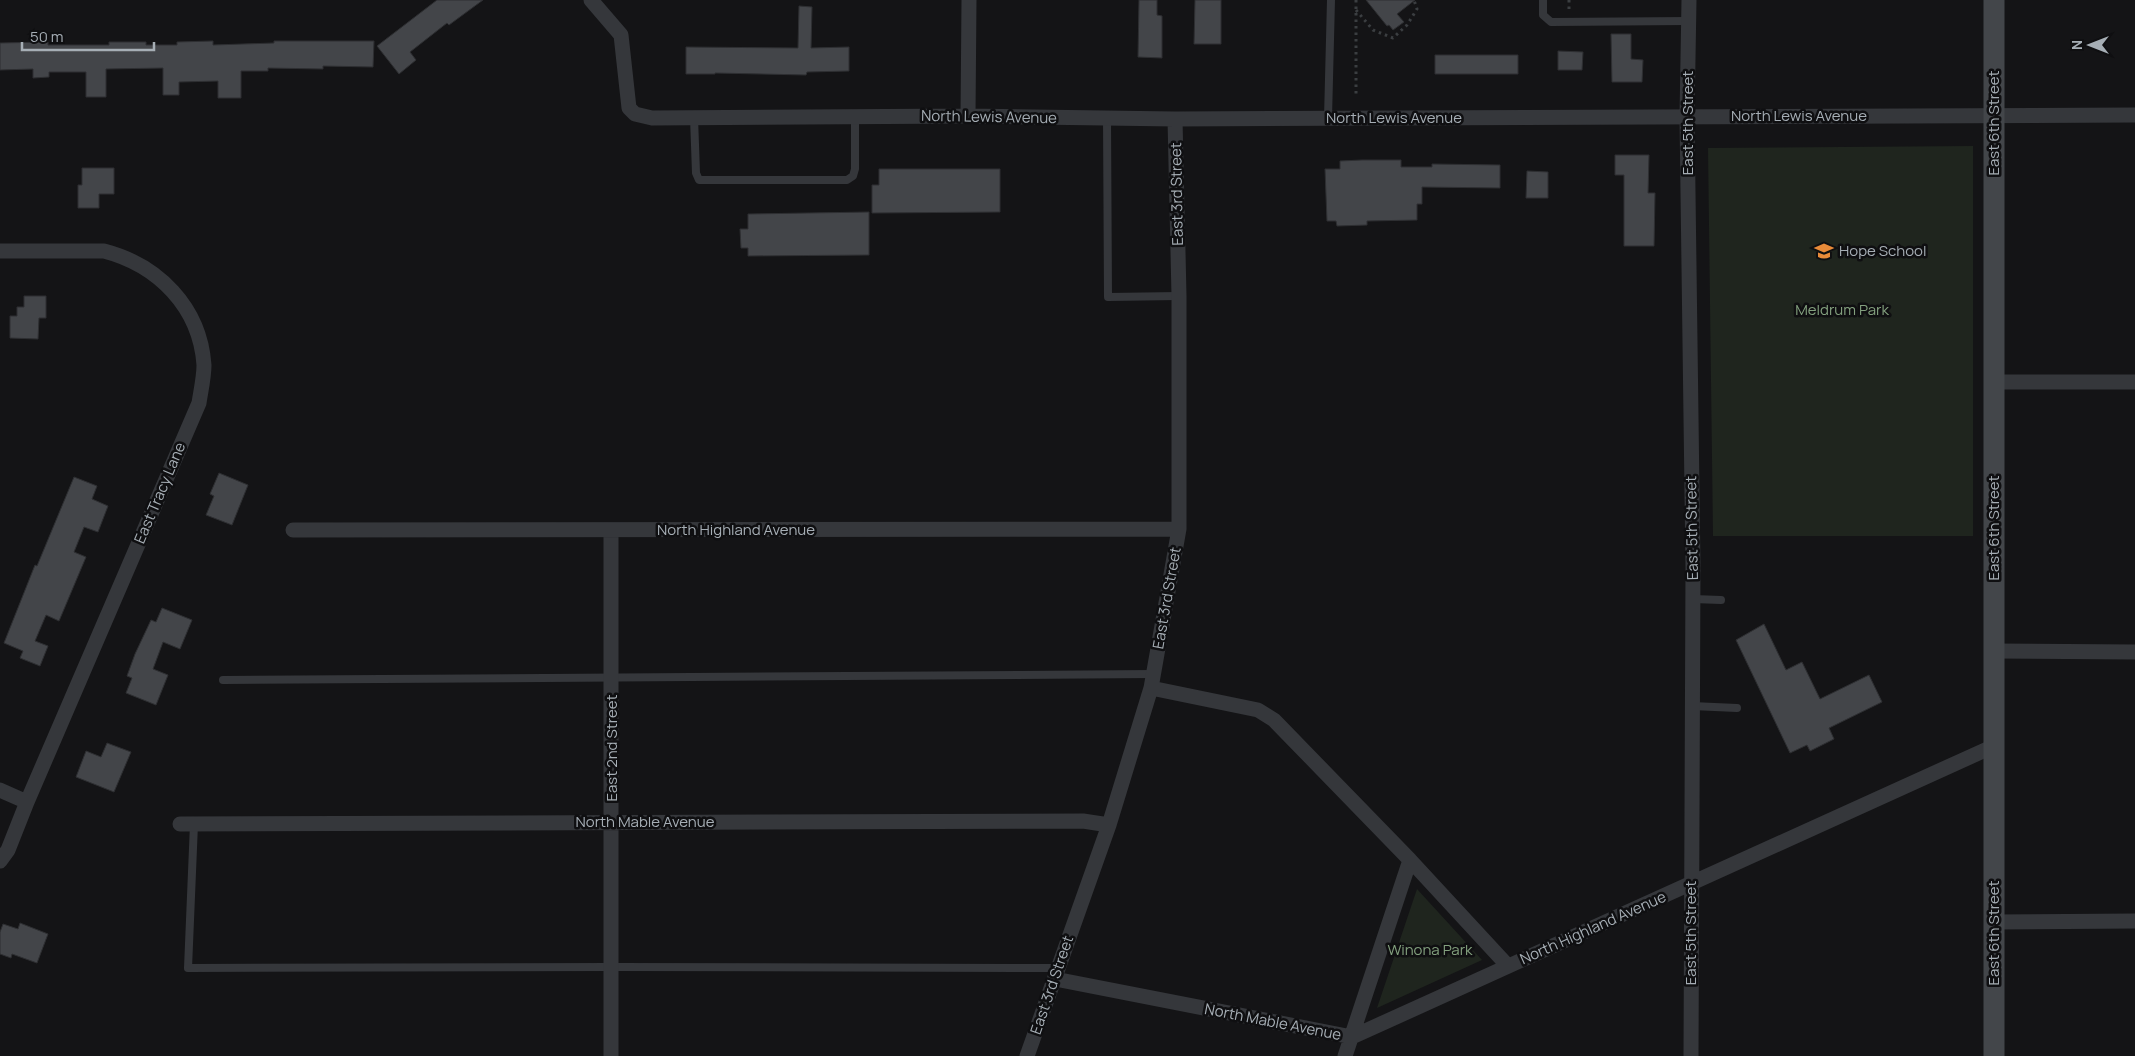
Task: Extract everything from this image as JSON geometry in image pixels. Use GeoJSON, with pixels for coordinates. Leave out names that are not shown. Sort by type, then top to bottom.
{"type":"FeatureCollection","features":[{"type":"Feature","properties":{"kind":"main road","name":"East 6th Street"},"geometry":{"type":"LineString","coordinates":[[1994,0],[1994,1056]]}},
{"type":"Feature","properties":{"kind":"street","name":"North Lewis Avenue"},"geometry":{"type":"LineString","coordinates":[[591,0],[621,35],[629,108],[635,114],[652,118],[968,116],[1175,119],[2135,115]]}},
{"type":"Feature","properties":{"kind":"street"},"geometry":{"type":"LineString","coordinates":[[968,0],[968,116]]}},
{"type":"Feature","properties":{"kind":"street","name":"East 5th Street"},"geometry":{"type":"LineString","coordinates":[[1688,0],[1687,117],[1693,599],[1691,1056]]}},
{"type":"Feature","properties":{"kind":"street","name":"East 3rd Street"},"geometry":{"type":"LineString","coordinates":[[1028,1056],[1108,825],[1152,681],[1179,529],[1179,296],[1175,119]]}},
{"type":"Feature","properties":{"kind":"street","name":"East Tracy Lane"},"geometry":{"type":"LineString","coordinates":[[0,251],[104,252],[134,262],[166,282],[183,305],[197,331],[204,366],[199,403],[8,850],[0,861]]}},
{"type":"Feature","properties":{"kind":"street"},"geometry":{"type":"LineString","coordinates":[[1994,382],[2135,382]]}},
{"type":"Feature","properties":{"kind":"street","name":"North Highland Avenue"},"geometry":{"type":"LineString","coordinates":[[293,530],[1179,529]]}},
{"type":"Feature","properties":{"kind":"street","name":"East 2nd Street"},"geometry":{"type":"LineString","coordinates":[[611,531],[612,1056]]}},
{"type":"Feature","properties":{"kind":"street"},"geometry":{"type":"LineString","coordinates":[[1994,652],[2135,652]]}},
{"type":"Feature","properties":{"kind":"street","name":"North Highland Avenue"},"geometry":{"type":"LineString","coordinates":[[1152,681],[1258,710],[1274,720],[1410,860],[1508,966],[1994,746]]}},
{"type":"Feature","properties":{"kind":"street"},"geometry":{"type":"LineString","coordinates":[[0,790],[27,802]]}},
{"type":"Feature","properties":{"kind":"street","name":"North Mable Avenue"},"geometry":{"type":"LineString","coordinates":[[187,824],[1083,822],[1108,825]]}},
{"type":"Feature","properties":{"kind":"street"},"geometry":{"type":"LineString","coordinates":[[1345,1056],[1410,860]]}},
{"type":"Feature","properties":{"kind":"street"},"geometry":{"type":"LineString","coordinates":[[1994,922],[2135,921]]}},
{"type":"Feature","properties":{"kind":"street","name":"North Mable Avenue"},"geometry":{"type":"LineString","coordinates":[[1057,973],[1352,1037],[1508,966]]}},
{"type":"Feature","properties":{"kind":"lane"},"geometry":{"type":"LineString","coordinates":[[1328,118],[1331,0]]}},
{"type":"Feature","properties":{"kind":"lane"},"geometry":{"type":"LineString","coordinates":[[1543,0],[1543,15],[1551,22],[1689,21]]}},
{"type":"Feature","properties":{"kind":"lane"},"geometry":{"type":"LineString","coordinates":[[694,117],[696,174],[699,180],[848,180],[853,176],[855,169],[855,116]]}},
{"type":"Feature","properties":{"kind":"lane"},"geometry":{"type":"LineString","coordinates":[[1107,118],[1108,296],[1179,296]]}},
{"type":"Feature","properties":{"kind":"lane"},"geometry":{"type":"LineString","coordinates":[[1693,599],[1721,600]]}},
{"type":"Feature","properties":{"kind":"lane"},"geometry":{"type":"LineString","coordinates":[[223,680],[611,677],[1152,681]]}},
{"type":"Feature","properties":{"kind":"lane"},"geometry":{"type":"LineString","coordinates":[[1692,706],[1738,708]]}},
{"type":"Feature","properties":{"kind":"lane"},"geometry":{"type":"LineString","coordinates":[[187,824],[188,968],[612,966],[1057,973]]}},
{"type":"Feature","properties":{"kind":"path"},"geometry":{"type":"LineString","coordinates":[[1356,0],[1356,96]]}},
{"type":"Feature","properties":{"kind":"path"},"geometry":{"type":"LineString","coordinates":[[1356,10],[1373,30],[1393,38],[1407,25],[1416,9],[1414,0]]}},
{"type":"Feature","properties":{"kind":"green space","name":"Meldrum Park"},"geometry":{"type":"Polygon","coordinates":[[[1973,146],[1973,536],[1713,536],[1708,148],[1973,146]]]}},
{"type":"Feature","properties":{"kind":"green space","name":"Winona Park"},"geometry":{"type":"Polygon","coordinates":[[[1417,889],[1482,960],[1377,1008],[1417,889]]]}},
{"type":"Feature","properties":{"kind":"building"},"geometry":{"type":"Polygon","coordinates":[[[437,0],[483,0],[449,25],[447,23],[410,52],[416,60],[399,74],[377,46],[437,0]]]}},
{"type":"Feature","properties":{"kind":"building"},"geometry":{"type":"Polygon","coordinates":[[[1139,0],[1157,0],[1157,15],[1162,16],[1162,58],[1138,57],[1139,0]]]}},
{"type":"Feature","properties":{"kind":"building"},"geometry":{"type":"Polygon","coordinates":[[[1195,0],[1221,0],[1221,44],[1194,44],[1195,0]]]}},
{"type":"Feature","properties":{"kind":"building"},"geometry":{"type":"Polygon","coordinates":[[[1366,0],[1415,0],[1397,14],[1404,22],[1393,30],[1389,25],[1387,26],[1366,0]]]}},
{"type":"Feature","properties":{"kind":"building"},"geometry":{"type":"Polygon","coordinates":[[[799,6],[812,7],[811,48],[849,47],[849,71],[807,72],[806,75],[686,74],[686,47],[798,48],[799,6]]]}},
{"type":"Feature","properties":{"kind":"building"},"geometry":{"type":"Polygon","coordinates":[[[1611,34],[1631,34],[1631,59],[1643,60],[1642,82],[1612,82],[1611,34]]]}},
{"type":"Feature","properties":{"kind":"building"},"geometry":{"type":"Polygon","coordinates":[[[213,41],[213,45],[274,43],[274,41],[374,41],[373,67],[323,66],[323,69],[268,68],[268,71],[241,71],[241,98],[218,98],[218,81],[179,82],[179,95],[163,95],[163,68],[106,69],[106,97],[86,97],[86,72],[49,72],[49,77],[33,78],[33,69],[0,70],[0,43],[48,42],[48,45],[109,45],[109,42],[146,42],[146,45],[177,45],[177,42],[213,41]]]}},
{"type":"Feature","properties":{"kind":"building"},"geometry":{"type":"Polygon","coordinates":[[[1558,51],[1583,52],[1582,70],[1558,70],[1558,51]]]}},
{"type":"Feature","properties":{"kind":"building"},"geometry":{"type":"Polygon","coordinates":[[[1435,55],[1518,55],[1518,74],[1435,74],[1435,55]]]}},
{"type":"Feature","properties":{"kind":"building"},"geometry":{"type":"Polygon","coordinates":[[[1615,155],[1649,155],[1648,193],[1655,193],[1654,246],[1624,246],[1624,175],[1615,175],[1615,155]]]}},
{"type":"Feature","properties":{"kind":"building"},"geometry":{"type":"Polygon","coordinates":[[[1401,160],[1401,167],[1432,167],[1432,164],[1500,165],[1500,188],[1422,187],[1422,204],[1417,204],[1417,220],[1367,221],[1367,225],[1337,226],[1336,221],[1327,221],[1325,169],[1340,169],[1340,161],[1401,160]]]}},
{"type":"Feature","properties":{"kind":"building"},"geometry":{"type":"Polygon","coordinates":[[[82,168],[114,168],[114,194],[99,194],[99,208],[78,208],[78,185],[82,185],[82,168]]]}},
{"type":"Feature","properties":{"kind":"building"},"geometry":{"type":"Polygon","coordinates":[[[879,169],[1000,169],[1000,212],[872,213],[872,185],[879,185],[879,169]]]}},
{"type":"Feature","properties":{"kind":"building"},"geometry":{"type":"Polygon","coordinates":[[[1527,171],[1548,172],[1548,198],[1526,198],[1527,171]]]}},
{"type":"Feature","properties":{"kind":"building"},"geometry":{"type":"Polygon","coordinates":[[[869,212],[869,255],[748,256],[748,248],[741,248],[740,229],[748,229],[748,214],[869,212]]]}},
{"type":"Feature","properties":{"kind":"building"},"geometry":{"type":"Polygon","coordinates":[[[24,296],[46,296],[46,318],[39,318],[38,339],[10,338],[10,316],[17,316],[17,307],[24,307],[24,296]]]}},
{"type":"Feature","properties":{"kind":"building"},"geometry":{"type":"Polygon","coordinates":[[[219,473],[248,485],[232,525],[206,515],[214,496],[210,494],[219,473]]]}},
{"type":"Feature","properties":{"kind":"building"},"geometry":{"type":"Polygon","coordinates":[[[74,477],[97,486],[92,499],[108,506],[98,532],[84,527],[74,552],[86,557],[59,621],[46,615],[35,641],[48,646],[40,666],[20,658],[23,651],[4,643],[35,565],[37,566],[74,477]]]}},
{"type":"Feature","properties":{"kind":"building"},"geometry":{"type":"Polygon","coordinates":[[[162,608],[192,620],[180,649],[163,642],[153,669],[168,675],[156,705],[126,693],[132,678],[127,676],[151,620],[156,622],[162,608]]]}},
{"type":"Feature","properties":{"kind":"building"},"geometry":{"type":"Polygon","coordinates":[[[1764,624],[1786,670],[1802,662],[1820,699],[1869,675],[1882,702],[1829,728],[1834,739],[1810,751],[1807,745],[1790,753],[1736,640],[1764,624]]]}},
{"type":"Feature","properties":{"kind":"building"},"geometry":{"type":"Polygon","coordinates":[[[107,743],[131,752],[114,792],[76,777],[86,751],[101,757],[107,743]]]}},
{"type":"Feature","properties":{"kind":"building"},"geometry":{"type":"Polygon","coordinates":[[[20,923],[48,934],[37,963],[12,954],[11,958],[0,954],[0,932],[3,924],[18,929],[20,923]]]}},
{"type":"Feature","properties":{"kind":"place","name":"Hope School"},"geometry":{"type":"Point","coordinates":[1824,251]}}]}
